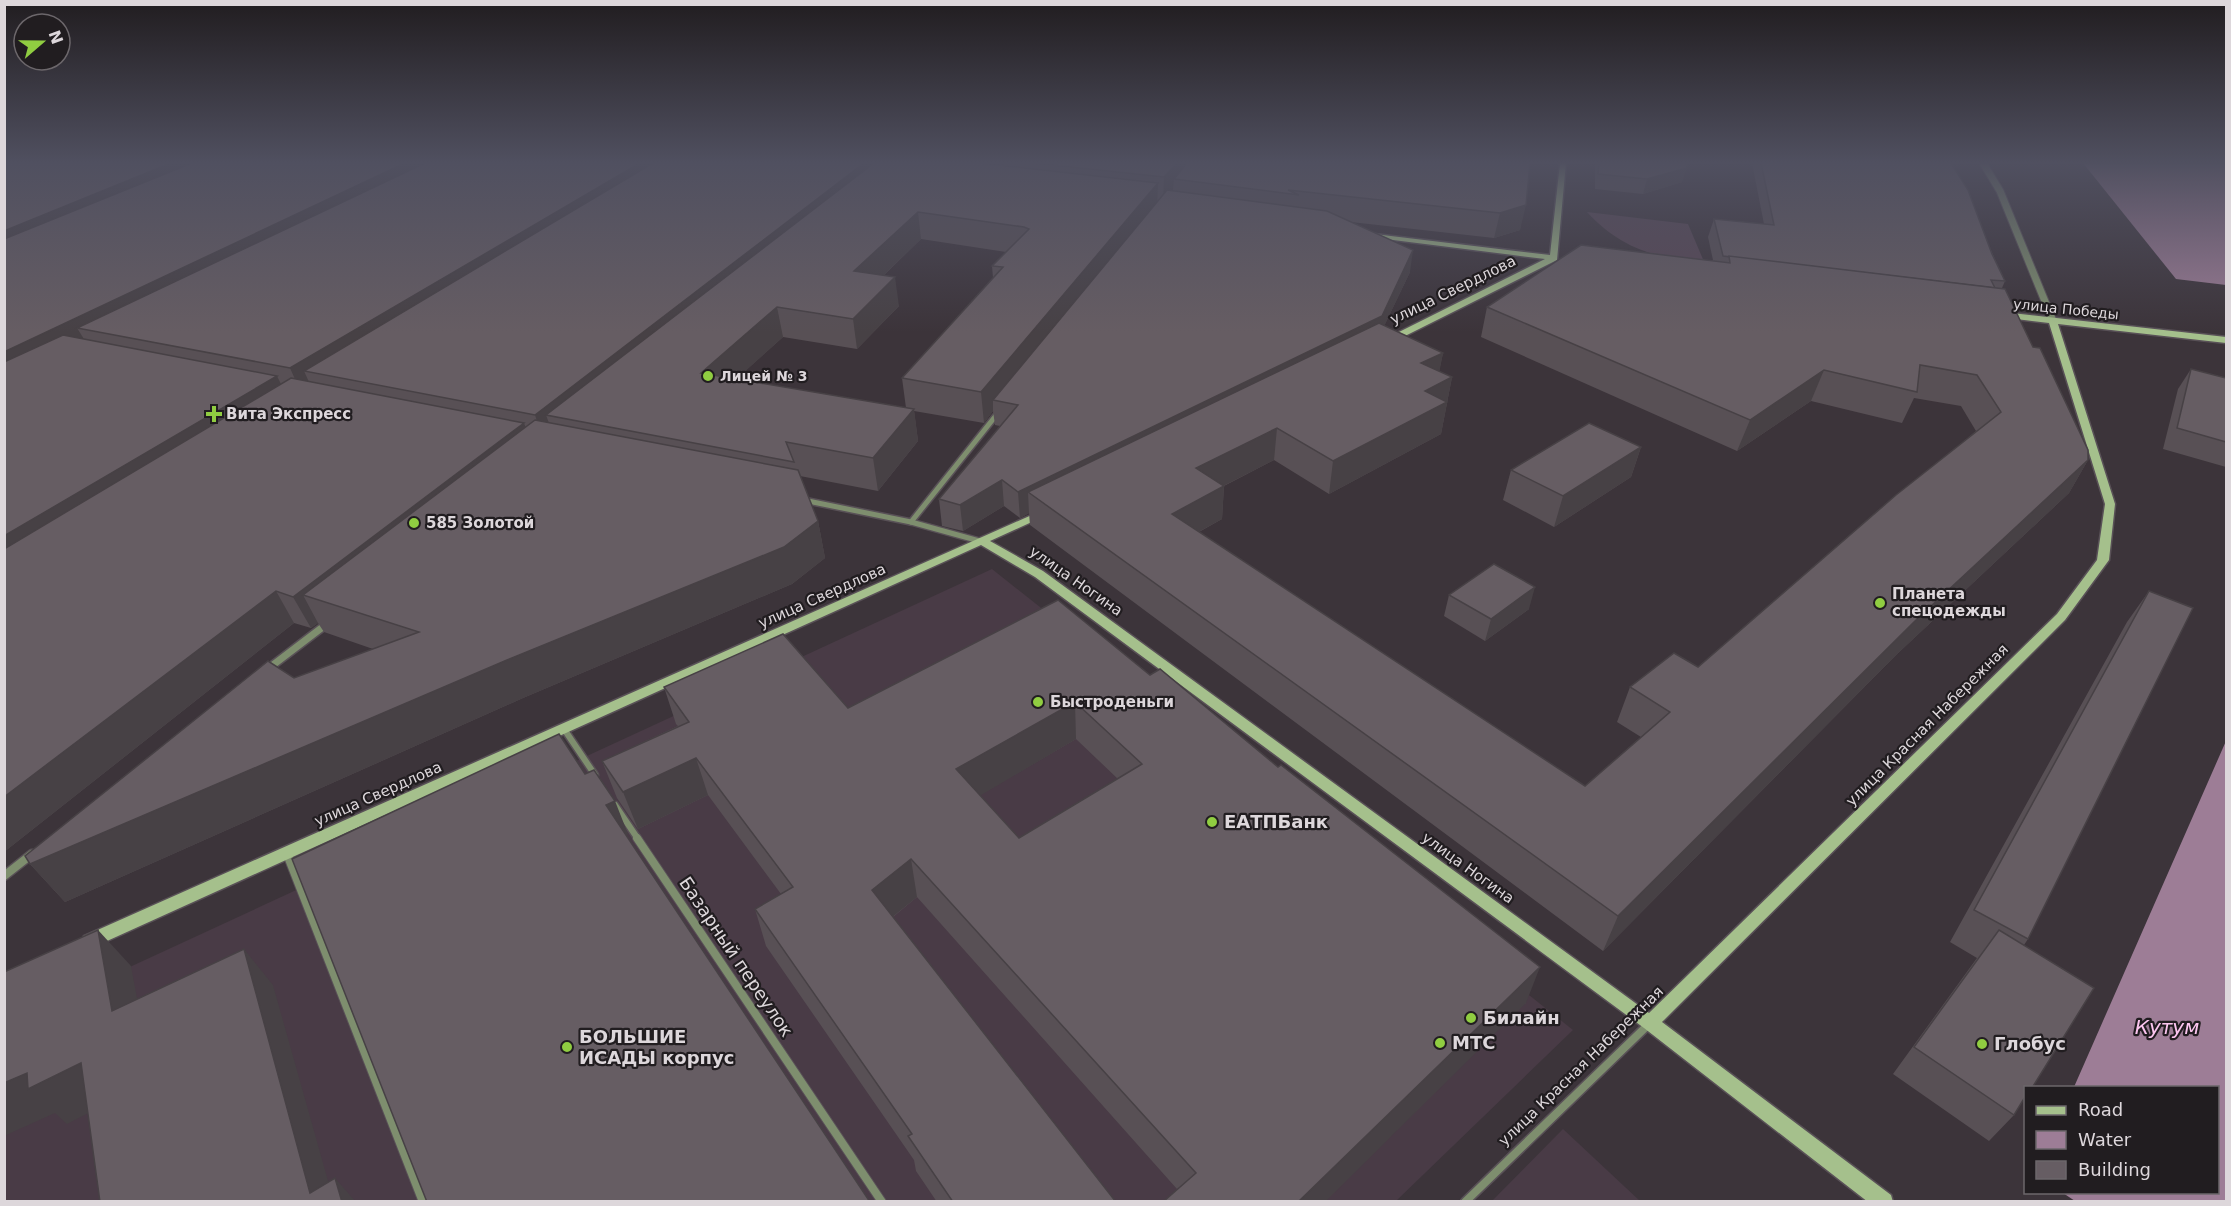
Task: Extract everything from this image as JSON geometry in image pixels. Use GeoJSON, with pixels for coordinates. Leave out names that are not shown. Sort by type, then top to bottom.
{"type":"FeatureCollection","features":[{"type":"Feature","properties":{"kind":"main road"},"geometry":{"type":"LineString","coordinates":[[1554,258],[1558,219]]}},
{"type":"Feature","properties":{"kind":"main road"},"geometry":{"type":"LineString","coordinates":[[1365,234],[1565,260]]}},
{"type":"Feature","properties":{"kind":"main road","name":"улица Свердлова"},"geometry":{"type":"LineString","coordinates":[[1377,346],[1554,258]]}},
{"type":"Feature","properties":{"kind":"main road","name":"улица Победы"},"geometry":{"type":"LineString","coordinates":[[1988,313],[2226,340]]}},
{"type":"Feature","properties":{"kind":"main road","name":"улица Красная Набережная"},"geometry":{"type":"LineString","coordinates":[[1650,1023],[2061,617],[2103,560],[2110,504],[2053,321]]}},
{"type":"Feature","properties":{"kind":"main road","name":"улица Свердлова"},"geometry":{"type":"LineString","coordinates":[[81,946],[983,542],[1057,506]]}},
{"type":"Feature","properties":{"kind":"main road","name":"улица Ногина"},"geometry":{"type":"LineString","coordinates":[[983,542],[1039,574],[1650,1023],[1884,1202]]}},
{"type":"Feature","properties":{"kind":"street","name":"улица Красная Набережная"},"geometry":{"type":"LineString","coordinates":[[2012,219],[2053,321]]}},
{"type":"Feature","properties":{"kind":"street"},"geometry":{"type":"LineString","coordinates":[[911,522],[1001,408]]}},
{"type":"Feature","properties":{"kind":"street","name":"улица Ногина"},"geometry":{"type":"LineString","coordinates":[[795,499],[911,522],[983,542]]}},
{"type":"Feature","properties":{"kind":"street"},"geometry":{"type":"LineString","coordinates":[[265,672],[330,621]]}},
{"type":"Feature","properties":{"kind":"street"},"geometry":{"type":"LineString","coordinates":[[564,729],[598,778]]}},
{"type":"Feature","properties":{"kind":"street","name":"Базарный переулок"},"geometry":{"type":"LineString","coordinates":[[611,798],[882,1202]]}},
{"type":"Feature","properties":{"kind":"street"},"geometry":{"type":"LineString","coordinates":[[4,876],[42,847]]}},
{"type":"Feature","properties":{"kind":"street"},"geometry":{"type":"LineString","coordinates":[[287,853],[423,1202]]}},
{"type":"Feature","properties":{"kind":"street","name":"улица Красная Набережная"},"geometry":{"type":"LineString","coordinates":[[1465,1202],[1650,1023]]}},
{"type":"Feature","properties":{"kind":"shaded area"},"geometry":{"type":"Polygon","coordinates":[[[1594,219],[1648,219],[1688,224],[1705,264],[1671,259],[1640,250],[1594,219]]]}},
{"type":"Feature","properties":{"kind":"shaded area"},"geometry":{"type":"Polygon","coordinates":[[[992,569],[1573,1030],[1396,1201],[5,1202],[4,1025],[992,569]]]}},
{"type":"Feature","properties":{"kind":"shaded area"},"geometry":{"type":"Polygon","coordinates":[[[1563,1129],[1640,1201],[1492,1201],[1563,1129]]]}},
{"type":"Feature","properties":{"kind":"water"},"geometry":{"type":"Polygon","coordinates":[[[2128,219],[2226,219],[2226,285],[2176,279],[2128,219]]]}},
{"type":"Feature","properties":{"kind":"water","name":"Кутум"},"geometry":{"type":"Polygon","coordinates":[[[2226,741],[2226,1201],[2024,1202],[2027,1194],[2219,1194],[2219,1086],[2074,1086],[2226,741]]]}},
{"type":"Feature","properties":{"kind":"pier"},"geometry":{"type":"Polygon","coordinates":[[[2025,1194],[2064,1194],[2075,1201],[2021,1202],[2025,1194]]]}},
{"type":"Feature","properties":{"kind":"building"},"geometry":{"type":"Polygon","coordinates":[[[4,219],[33,219],[4,231],[4,219]]]}},
{"type":"Feature","properties":{"kind":"building"},"geometry":{"type":"Polygon","coordinates":[[[53,219],[286,219],[4,352],[4,239],[53,219]]]}},
{"type":"Feature","properties":{"kind":"building"},"geometry":{"type":"Polygon","coordinates":[[[306,219],[544,219],[290,368],[77,328],[306,219]]]}},
{"type":"Feature","properties":{"kind":"building"},"geometry":{"type":"Polygon","coordinates":[[[559,219],[791,219],[535,415],[304,371],[559,219]]]}},
{"type":"Feature","properties":{"kind":"building"},"geometry":{"type":"Polygon","coordinates":[[[801,219],[910,219],[854,271],[895,277],[853,319],[777,307],[701,373],[914,409],[873,458],[786,442],[794,462],[546,415],[801,219]]]}},
{"type":"Feature","properties":{"kind":"building"},"geometry":{"type":"Polygon","coordinates":[[[969,219],[1127,219],[981,392],[902,378],[1003,267],[992,266],[1029,229],[969,219]]]}},
{"type":"Feature","properties":{"kind":"building"},"geometry":{"type":"Polygon","coordinates":[[[1143,219],[1345,219],[1413,250],[1382,316],[1018,492],[1002,480],[960,505],[939,499],[1018,405],[993,400],[1143,219]]]}},
{"type":"Feature","properties":{"kind":"building"},"geometry":{"type":"Polygon","coordinates":[[[1714,219],[1774,225],[1773,219],[1979,219],[2005,281],[1991,280],[1995,288],[1723,256],[1714,219]]]}},
{"type":"Feature","properties":{"kind":"building"},"geometry":{"type":"Polygon","coordinates":[[[1581,245],[1730,263],[1729,256],[2005,289],[2033,347],[2040,348],[2088,450],[2088,460],[1915,621],[1618,916],[1028,492],[1379,323],[1443,353],[1421,363],[1452,377],[1425,391],[1447,402],[1333,461],[1277,428],[1196,468],[1224,486],[1172,514],[1585,786],[1670,712],[1630,687],[1674,653],[1698,667],[1896,495],[2001,412],[1977,375],[1920,365],[1917,392],[1824,370],[1750,420],[1487,307],[1581,245]]]}},
{"type":"Feature","properties":{"kind":"building"},"geometry":{"type":"Polygon","coordinates":[[[63,335],[277,376],[4,536],[4,362],[63,335]]]}},
{"type":"Feature","properties":{"kind":"building"},"geometry":{"type":"Polygon","coordinates":[[[2191,369],[2226,378],[2226,442],[2177,428],[2191,369]]]}},
{"type":"Feature","properties":{"kind":"building"},"geometry":{"type":"Polygon","coordinates":[[[291,378],[524,423],[293,597],[276,591],[4,797],[4,549],[291,378]]]}},
{"type":"Feature","properties":{"kind":"building"},"geometry":{"type":"Polygon","coordinates":[[[535,420],[798,470],[818,521],[784,547],[507,660],[30,864],[25,856],[268,661],[294,678],[419,632],[303,595],[535,420]]]}},
{"type":"Feature","properties":{"kind":"building"},"geometry":{"type":"Polygon","coordinates":[[[1589,423],[1641,447],[1563,496],[1511,470],[1589,423]]]}},
{"type":"Feature","properties":{"kind":"building"},"geometry":{"type":"Polygon","coordinates":[[[1494,564],[1535,587],[1491,619],[1449,595],[1494,564]]]}},
{"type":"Feature","properties":{"kind":"building"},"geometry":{"type":"Polygon","coordinates":[[[2149,591],[2193,608],[2028,939],[1974,910],[2149,591]]]}},
{"type":"Feature","properties":{"kind":"building"},"geometry":{"type":"Polygon","coordinates":[[[1058,600],[1150,675],[1160,669],[1278,767],[1281,765],[1540,967],[1298,1202],[1163,1202],[1196,1173],[911,859],[872,890],[1116,1202],[953,1202],[908,1136],[912,1134],[755,909],[793,887],[696,758],[623,792],[602,761],[689,722],[664,687],[783,634],[848,708],[1058,600]],[[1075,702],[956,769],[1019,838],[1142,764],[1075,702]]]}},
{"type":"Feature","properties":{"kind":"building","name":"БОЛЬШИЕ ИСАДЫ корпус"},"geometry":{"type":"Polygon","coordinates":[[[559,734],[585,774],[594,770],[615,801],[606,805],[870,1202],[427,1202],[292,859],[559,734]]]}},
{"type":"Feature","properties":{"kind":"building"},"geometry":{"type":"Polygon","coordinates":[[[98,930],[112,1011],[244,949],[310,1193],[335,1178],[342,1202],[100,1202],[81,1063],[28,1089],[27,1073],[4,1083],[4,972],[98,930]]]}},
{"type":"Feature","properties":{"kind":"building","name":"Глобус"},"geometry":{"type":"Polygon","coordinates":[[[1999,930],[2094,988],[2033,1086],[2024,1086],[2024,1099],[2014,1115],[1914,1047],[1999,930]]]}},
{"type":"Feature","properties":{"kind":"place","name":"Лицей № 3"},"geometry":{"type":"Point","coordinates":[708,376]}},
{"type":"Feature","properties":{"kind":"place","name":"Вита Экспресс"},"geometry":{"type":"Point","coordinates":[214,414]}},
{"type":"Feature","properties":{"kind":"place","name":"585 Золотой"},"geometry":{"type":"Point","coordinates":[414,523]}},
{"type":"Feature","properties":{"kind":"place","name":"Планета спецодежды"},"geometry":{"type":"Point","coordinates":[1880,603]}},
{"type":"Feature","properties":{"kind":"place","name":"Быстроденьги"},"geometry":{"type":"Point","coordinates":[1038,702]}},
{"type":"Feature","properties":{"kind":"place","name":"ЕАТПБанк"},"geometry":{"type":"Point","coordinates":[1212,822]}},
{"type":"Feature","properties":{"kind":"place","name":"Билайн"},"geometry":{"type":"Point","coordinates":[1471,1018]}},
{"type":"Feature","properties":{"kind":"place","name":"МТС"},"geometry":{"type":"Point","coordinates":[1440,1043]}},
{"type":"Feature","properties":{"kind":"place","name":"Глобус"},"geometry":{"type":"Point","coordinates":[1982,1044]}},
{"type":"Feature","properties":{"kind":"place","name":"БОЛЬШИЕ ИСАДЫ корпус"},"geometry":{"type":"Point","coordinates":[567,1047]}}]}
